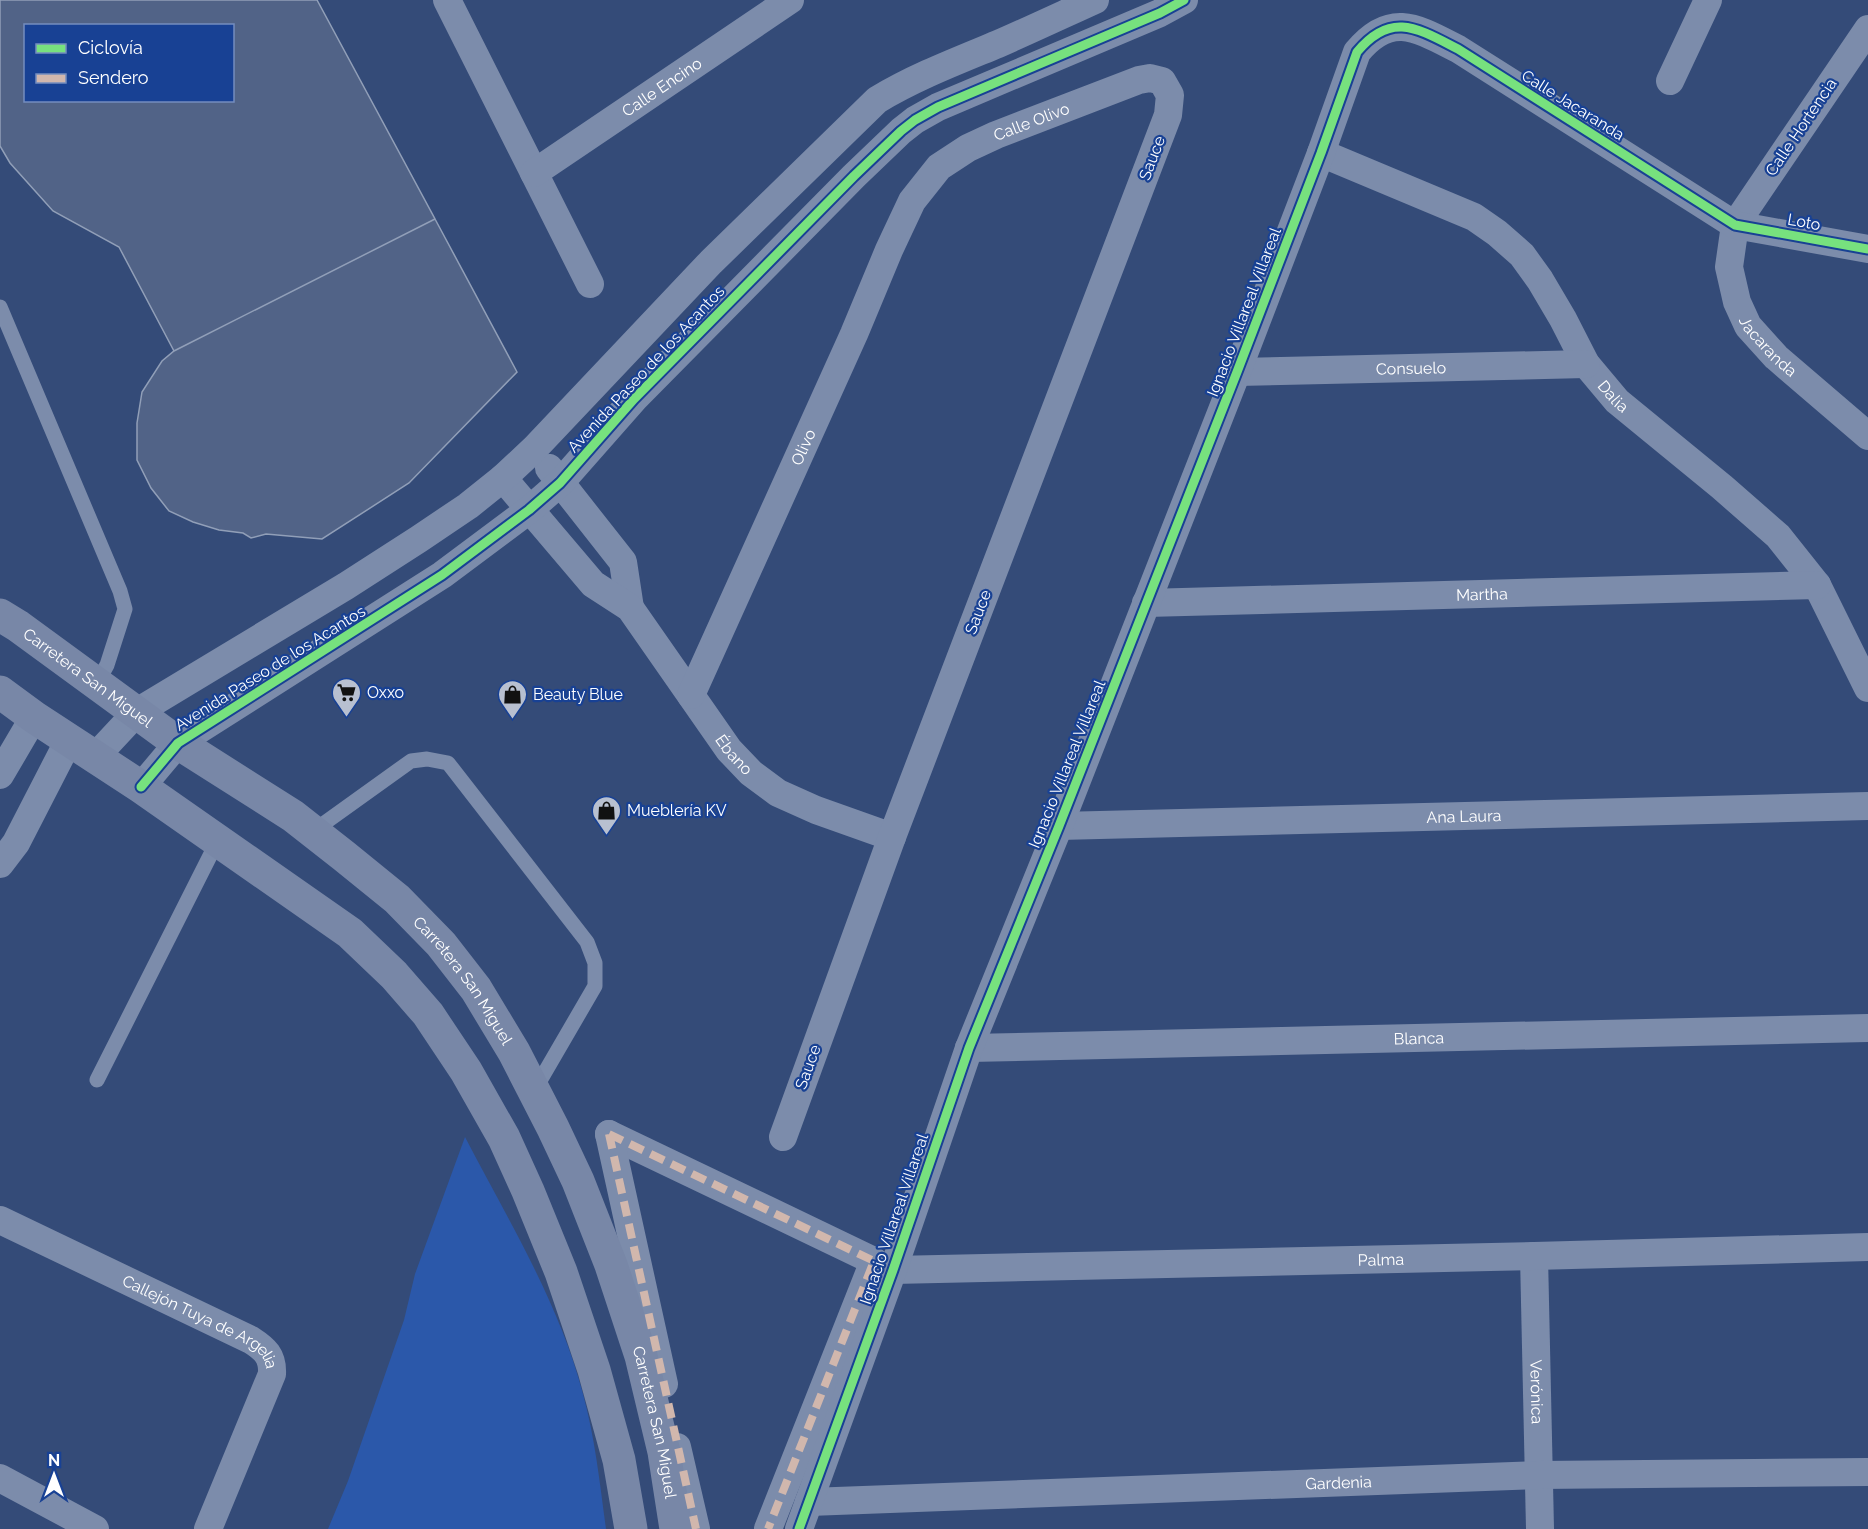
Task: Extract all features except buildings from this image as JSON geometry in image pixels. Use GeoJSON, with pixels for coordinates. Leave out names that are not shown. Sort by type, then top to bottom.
{"type":"FeatureCollection","features":[{"type":"Feature","properties":{"kind":"main road","name":"Carretera San Miguel"},"geometry":{"type":"LineString","coordinates":[[0,615],[178,742],[293,816],[397,899],[441,944],[476,989],[514,1052],[534,1091],[578,1181],[611,1265],[641,1356],[664,1452],[676,1529]]}},
{"type":"Feature","properties":{"kind":"main road"},"geometry":{"type":"LineString","coordinates":[[0,693],[218,840],[358,940],[394,975],[428,1014],[466,1071],[509,1148],[561,1272],[594,1370],[616,1449],[631,1529]]}},
{"type":"Feature","properties":{"kind":"street"},"geometry":{"type":"LineString","coordinates":[[447,0],[590,284]]}},
{"type":"Feature","properties":{"kind":"street","name":"Calle Encino"},"geometry":{"type":"LineString","coordinates":[[534,173],[790,0]]}},
{"type":"Feature","properties":{"kind":"street","name":"Avenida Paseo de los Acantos"},"geometry":{"type":"LineString","coordinates":[[0,864],[82,748],[137,712],[346,586],[468,506],[503,478],[711,262],[877,100],[928,73],[1095,0]]}},
{"type":"Feature","properties":{"kind":"street","name":"Avenida Paseo de los Acantos"},"geometry":{"type":"LineString","coordinates":[[141,787],[178,742],[442,575],[530,510],[560,483],[634,399],[674,358],[854,176],[915,120],[938,107],[1160,13],[1184,0]]}},
{"type":"Feature","properties":{"kind":"street"},"geometry":{"type":"LineString","coordinates":[[1670,81],[1702,2]]}},
{"type":"Feature","properties":{"kind":"street","name":"Ignacio Villareal Villareal"},"geometry":{"type":"LineString","coordinates":[[799,1529],[893,1270],[969,1048],[1059,826],[1237,372],[1322,153],[1357,52],[1368,39],[1379,31],[1389,28]]}},
{"type":"Feature","properties":{"kind":"street","name":"Calle Jacaranda"},"geometry":{"type":"LineString","coordinates":[[1389,28],[1414,28],[1458,49],[1735,225]]}},
{"type":"Feature","properties":{"kind":"street","name":"Calle Hortencia"},"geometry":{"type":"LineString","coordinates":[[1735,225],[1868,29]]}},
{"type":"Feature","properties":{"kind":"street","name":"Calle Olivo"},"geometry":{"type":"LineString","coordinates":[[912,201],[939,167],[968,148],[996,135],[1139,80],[1156,78],[1162,81],[1167,88]]}},
{"type":"Feature","properties":{"kind":"street","name":"Sauce"},"geometry":{"type":"LineString","coordinates":[[783,1137],[892,837],[1168,115],[1170,103],[1167,88]]}},
{"type":"Feature","properties":{"kind":"street","name":"Dalia"},"geometry":{"type":"LineString","coordinates":[[1322,153],[1474,218],[1497,233],[1522,255],[1563,319],[1586,364],[1617,401],[1778,536],[1817,585],[1868,688]]}},
{"type":"Feature","properties":{"kind":"street","name":"Olivo"},"geometry":{"type":"LineString","coordinates":[[691,695],[912,201]]}},
{"type":"Feature","properties":{"kind":"street","name":"Loto"},"geometry":{"type":"LineString","coordinates":[[1735,225],[1868,249]]}},
{"type":"Feature","properties":{"kind":"street","name":"Jacaranda"},"geometry":{"type":"LineString","coordinates":[[1735,225],[1729,267],[1737,302],[1748,326],[1776,357],[1868,436]]}},
{"type":"Feature","properties":{"kind":"street","name":"Consuelo"},"geometry":{"type":"LineString","coordinates":[[1237,372],[1586,364]]}},
{"type":"Feature","properties":{"kind":"street","name":"Ébano"},"geometry":{"type":"LineString","coordinates":[[534,448],[623,562],[630,608]]}},
{"type":"Feature","properties":{"kind":"street","name":"Ébano"},"geometry":{"type":"LineString","coordinates":[[503,478],[593,584],[630,608],[729,750],[752,773],[778,793],[816,810],[892,837]]}},
{"type":"Feature","properties":{"kind":"street","name":"Martha"},"geometry":{"type":"LineString","coordinates":[[1146,603],[1817,585]]}},
{"type":"Feature","properties":{"kind":"street"},"geometry":{"type":"LineString","coordinates":[[346,586],[369,623]]}},
{"type":"Feature","properties":{"kind":"street"},"geometry":{"type":"LineString","coordinates":[[0,775],[34,717]]}},
{"type":"Feature","properties":{"kind":"street","name":"Ana Laura"},"geometry":{"type":"LineString","coordinates":[[1059,826],[1868,806]]}},
{"type":"Feature","properties":{"kind":"street","name":"Blanca"},"geometry":{"type":"LineString","coordinates":[[969,1048],[1868,1028]]}},
{"type":"Feature","properties":{"kind":"street"},"geometry":{"type":"LineString","coordinates":[[696,1529],[609,1134],[874,1261],[768,1529]]}},
{"type":"Feature","properties":{"kind":"street","name":"Callejón Tuya de Argelia"},"geometry":{"type":"LineString","coordinates":[[0,1220],[250,1340],[261,1346],[271,1358],[272,1374],[208,1529]]}},
{"type":"Feature","properties":{"kind":"street","name":"Palma"},"geometry":{"type":"LineString","coordinates":[[893,1270],[1534,1257],[1868,1247]]}},
{"type":"Feature","properties":{"kind":"street","name":"Verónica"},"geometry":{"type":"LineString","coordinates":[[1534,1257],[1540,1529]]}},
{"type":"Feature","properties":{"kind":"street","name":"Gardenia"},"geometry":{"type":"LineString","coordinates":[[809,1502],[1538,1475],[1868,1472]]}},
{"type":"Feature","properties":{"kind":"street"},"geometry":{"type":"LineString","coordinates":[[0,1478],[95,1529]]}},
{"type":"Feature","properties":{"kind":"lane"},"geometry":{"type":"LineString","coordinates":[[0,307],[120,591],[125,609],[106,665],[97,683]]}},
{"type":"Feature","properties":{"kind":"lane"},"geometry":{"type":"LineString","coordinates":[[0,345],[17,346]]}},
{"type":"Feature","properties":{"kind":"lane"},"geometry":{"type":"LineString","coordinates":[[312,832],[411,761],[427,759],[448,764],[587,942],[595,963],[595,986],[534,1091]]}},
{"type":"Feature","properties":{"kind":"lane"},"geometry":{"type":"LineString","coordinates":[[97,1080],[218,840]]}},
{"type":"Feature","properties":{"kind":"shaded area"},"geometry":{"type":"Polygon","coordinates":[[[465,1137],[531,1262],[573,1360],[591,1427],[606,1529],[328,1529],[348,1481],[404,1320],[415,1274],[465,1137]]]}},
{"type":"Feature","properties":{"kind":"marked path"},"geometry":{"type":"LineString","coordinates":[[609,1134],[874,1261],[768,1529]]}},
{"type":"Feature","properties":{"kind":"marked path"},"geometry":{"type":"LineString","coordinates":[[609,1134],[696,1529]]}},
{"type":"Feature","properties":{"kind":"cycle path"},"geometry":{"type":"LineString","coordinates":[[141,787],[178,743],[442,575],[529,510],[560,483],[634,399],[854,176],[915,120],[938,107],[1160,13],[1184,0]]}},
{"type":"Feature","properties":{"kind":"cycle path"},"geometry":{"type":"LineString","coordinates":[[799,1529],[893,1270],[969,1048],[1059,826],[1237,372],[1357,52],[1369,39],[1393,27],[1405,27],[1430,35],[1458,49],[1735,225],[1868,249]]}},
{"type":"Feature","properties":{"kind":"place","name":"Oxxo"},"geometry":{"type":"Point","coordinates":[346,718]}},
{"type":"Feature","properties":{"kind":"place","name":"Beauty Blue"},"geometry":{"type":"Point","coordinates":[512,720]}},
{"type":"Feature","properties":{"kind":"place","name":"Mueblería KV"},"geometry":{"type":"Point","coordinates":[606,836]}}]}
